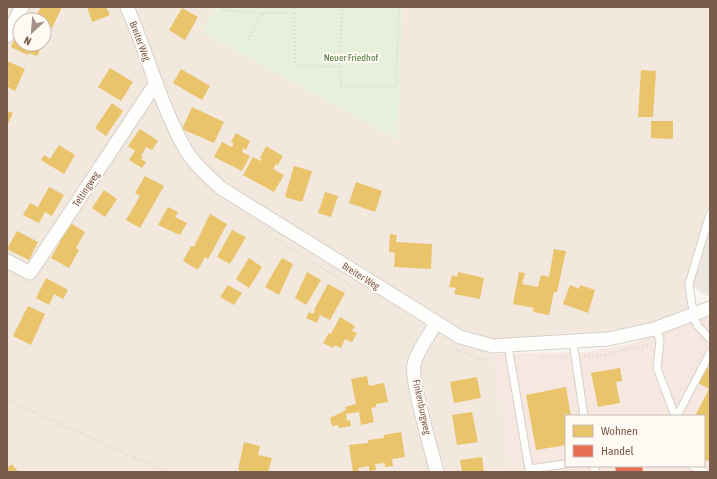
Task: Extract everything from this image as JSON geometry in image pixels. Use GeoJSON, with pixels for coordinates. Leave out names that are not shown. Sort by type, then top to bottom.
{"type":"FeatureCollection","features":[{"type":"Feature","properties":{"kind":"street"},"geometry":{"type":"LineString","coordinates":[[7,36],[22,7]]}},
{"type":"Feature","properties":{"kind":"street","name":"Breiter Weg"},"geometry":{"type":"LineString","coordinates":[[127,7],[156,83],[185,147],[202,171],[221,188],[460,337],[509,352],[573,342],[608,339],[656,328],[710,308]]}},
{"type":"Feature","properties":{"kind":"street","name":"Teltingweg"},"geometry":{"type":"LineString","coordinates":[[7,261],[30,273],[156,83]]}},
{"type":"Feature","properties":{"kind":"street","name":"Finkenburgweg"},"geometry":{"type":"LineString","coordinates":[[436,323],[414,365],[417,392],[437,472]]}},
{"type":"Feature","properties":{"kind":"lane"},"geometry":{"type":"LineString","coordinates":[[710,214],[689,284],[692,306],[698,326],[710,339]]}},
{"type":"Feature","properties":{"kind":"lane"},"geometry":{"type":"LineString","coordinates":[[656,328],[660,342],[657,368],[676,415]]}},
{"type":"Feature","properties":{"kind":"lane"},"geometry":{"type":"LineString","coordinates":[[573,342],[584,415]]}},
{"type":"Feature","properties":{"kind":"lane"},"geometry":{"type":"LineString","coordinates":[[509,352],[529,469],[565,464]]}},
{"type":"Feature","properties":{"kind":"lane"},"geometry":{"type":"LineString","coordinates":[[677,415],[710,353]]}},
{"type":"Feature","properties":{"kind":"lane"},"geometry":{"type":"LineString","coordinates":[[695,467],[705,472]]}},
{"type":"Feature","properties":{"kind":"path"},"geometry":{"type":"LineString","coordinates":[[224,7],[222,10],[262,13],[294,12]]}},
{"type":"Feature","properties":{"kind":"path"},"geometry":{"type":"LineString","coordinates":[[294,7],[295,65],[340,67]]}},
{"type":"Feature","properties":{"kind":"path"},"geometry":{"type":"LineString","coordinates":[[342,7],[340,67],[341,86],[396,87],[398,7]]}},
{"type":"Feature","properties":{"kind":"path"},"geometry":{"type":"LineString","coordinates":[[248,40],[262,13]]}},
{"type":"Feature","properties":{"kind":"path"},"geometry":{"type":"LineString","coordinates":[[274,238],[352,287]]}},
{"type":"Feature","properties":{"kind":"path"},"geometry":{"type":"LineString","coordinates":[[536,358],[604,355],[632,350],[660,342]]}},
{"type":"Feature","properties":{"kind":"path"},"geometry":{"type":"LineString","coordinates":[[453,349],[480,359],[509,352]]}},
{"type":"Feature","properties":{"kind":"path"},"geometry":{"type":"LineString","coordinates":[[7,400],[168,472]]}},
{"type":"Feature","properties":{"kind":"path"},"geometry":{"type":"LineString","coordinates":[[155,472],[157,468]]}},
{"type":"Feature","properties":{"kind":"shaded area"},"geometry":{"type":"Polygon","coordinates":[[[7,7],[710,7],[710,214],[689,284],[697,313],[654,329],[493,346],[512,472],[7,472],[7,7]]]}},
{"type":"Feature","properties":{"kind":"shaded area"},"geometry":{"type":"Polygon","coordinates":[[[710,219],[710,295],[707,296],[689,284],[710,219]]]}},
{"type":"Feature","properties":{"kind":"shaded area"},"geometry":{"type":"Polygon","coordinates":[[[710,316],[710,472],[512,472],[494,354],[587,352],[630,344],[710,316]]]}},
{"type":"Feature","properties":{"kind":"green space","name":"Neuer Friedhof"},"geometry":{"type":"Polygon","coordinates":[[[215,7],[402,7],[398,140],[202,32],[215,7]]]}},
{"type":"Feature","properties":{"kind":"building: Wohnen"},"geometry":{"type":"Polygon","coordinates":[[[41,7],[62,7],[52,28],[52,12],[38,12],[41,7]]]}},
{"type":"Feature","properties":{"kind":"building: Wohnen"},"geometry":{"type":"Polygon","coordinates":[[[87,7],[106,7],[110,15],[92,22],[87,7]]]}},
{"type":"Feature","properties":{"kind":"building: Wohnen"},"geometry":{"type":"Polygon","coordinates":[[[182,8],[198,17],[185,40],[169,30],[182,8]]]}},
{"type":"Feature","properties":{"kind":"building: Wohnen"},"geometry":{"type":"Polygon","coordinates":[[[22,52],[39,52],[37,56],[29,53],[28,55],[22,52]]]}},
{"type":"Feature","properties":{"kind":"building: Wohnen"},"geometry":{"type":"Polygon","coordinates":[[[7,61],[25,69],[15,91],[7,87],[9,82],[7,82],[7,61]]]}},
{"type":"Feature","properties":{"kind":"building: Wohnen"},"geometry":{"type":"Polygon","coordinates":[[[110,68],[133,82],[121,101],[98,87],[110,68]]]}},
{"type":"Feature","properties":{"kind":"building: Wohnen"},"geometry":{"type":"Polygon","coordinates":[[[181,69],[210,86],[202,100],[173,83],[181,69]]]}},
{"type":"Feature","properties":{"kind":"building: Wohnen"},"geometry":{"type":"Polygon","coordinates":[[[641,70],[656,71],[653,117],[638,117],[641,70]]]}},
{"type":"Feature","properties":{"kind":"building: Wohnen"},"geometry":{"type":"Polygon","coordinates":[[[112,103],[123,111],[106,136],[95,128],[112,103]]]}},
{"type":"Feature","properties":{"kind":"building: Wohnen"},"geometry":{"type":"Polygon","coordinates":[[[192,107],[224,122],[214,143],[182,129],[192,107]]]}},
{"type":"Feature","properties":{"kind":"building: Wohnen"},"geometry":{"type":"Polygon","coordinates":[[[7,111],[13,113],[7,126],[7,111]]]}},
{"type":"Feature","properties":{"kind":"building: Wohnen"},"geometry":{"type":"Polygon","coordinates":[[[651,121],[673,121],[673,139],[651,138],[651,121]]]}},
{"type":"Feature","properties":{"kind":"building: Wohnen"},"geometry":{"type":"Polygon","coordinates":[[[140,129],[158,141],[152,150],[146,147],[141,156],[143,157],[141,159],[146,162],[142,168],[129,160],[135,151],[128,146],[140,129]]]}},
{"type":"Feature","properties":{"kind":"building: Wohnen"},"geometry":{"type":"Polygon","coordinates":[[[236,133],[250,141],[246,150],[243,148],[242,152],[250,156],[242,171],[214,157],[222,142],[232,147],[234,143],[231,142],[236,133]]]}},
{"type":"Feature","properties":{"kind":"building: Wohnen"},"geometry":{"type":"Polygon","coordinates":[[[59,145],[75,155],[64,174],[41,160],[44,155],[50,159],[59,145]]]}},
{"type":"Feature","properties":{"kind":"building: Wohnen"},"geometry":{"type":"Polygon","coordinates":[[[266,146],[283,156],[278,165],[276,164],[273,169],[284,175],[274,192],[243,175],[253,157],[261,161],[262,159],[260,158],[266,146]]]}},
{"type":"Feature","properties":{"kind":"building: Wohnen"},"geometry":{"type":"Polygon","coordinates":[[[294,166],[312,171],[302,202],[285,197],[294,166]]]}},
{"type":"Feature","properties":{"kind":"building: Wohnen"},"geometry":{"type":"Polygon","coordinates":[[[145,176],[164,186],[140,228],[126,220],[140,196],[135,193],[145,176]]]}},
{"type":"Feature","properties":{"kind":"building: Wohnen"},"geometry":{"type":"Polygon","coordinates":[[[356,182],[382,191],[375,212],[349,203],[356,182]]]}},
{"type":"Feature","properties":{"kind":"building: Wohnen"},"geometry":{"type":"Polygon","coordinates":[[[49,187],[64,195],[52,216],[45,212],[39,223],[23,215],[30,203],[38,207],[49,187]]]}},
{"type":"Feature","properties":{"kind":"building: Wohnen"},"geometry":{"type":"Polygon","coordinates":[[[104,190],[117,199],[105,217],[92,208],[104,190]]]}},
{"type":"Feature","properties":{"kind":"building: Wohnen"},"geometry":{"type":"Polygon","coordinates":[[[325,192],[338,196],[331,217],[318,213],[325,192]]]}},
{"type":"Feature","properties":{"kind":"building: Wohnen"},"geometry":{"type":"Polygon","coordinates":[[[168,207],[178,212],[175,217],[187,223],[180,235],[158,225],[168,207]]]}},
{"type":"Feature","properties":{"kind":"building: Wohnen"},"geometry":{"type":"Polygon","coordinates":[[[210,214],[227,224],[208,259],[205,257],[198,270],[183,261],[191,246],[194,247],[210,214]]]}},
{"type":"Feature","properties":{"kind":"building: Wohnen"},"geometry":{"type":"Polygon","coordinates":[[[67,221],[85,232],[76,248],[79,250],[69,268],[51,258],[60,242],[56,240],[67,221]]]}},
{"type":"Feature","properties":{"kind":"building: Wohnen"},"geometry":{"type":"Polygon","coordinates":[[[232,230],[246,237],[230,264],[217,257],[232,230]]]}},
{"type":"Feature","properties":{"kind":"building: Wohnen"},"geometry":{"type":"Polygon","coordinates":[[[17,231],[38,242],[29,260],[7,249],[17,231]]]}},
{"type":"Feature","properties":{"kind":"building: Wohnen"},"geometry":{"type":"Polygon","coordinates":[[[390,234],[397,235],[396,242],[432,244],[431,269],[394,267],[395,253],[389,252],[390,234]]]}},
{"type":"Feature","properties":{"kind":"building: Wohnen"},"geometry":{"type":"Polygon","coordinates":[[[554,249],[566,251],[557,292],[554,292],[549,315],[533,312],[534,308],[513,304],[519,272],[525,273],[522,284],[538,287],[541,275],[549,277],[554,249]]]}},
{"type":"Feature","properties":{"kind":"building: Wohnen"},"geometry":{"type":"Polygon","coordinates":[[[249,258],[262,267],[249,288],[236,279],[249,258]]]}},
{"type":"Feature","properties":{"kind":"building: Wohnen"},"geometry":{"type":"Polygon","coordinates":[[[282,258],[293,264],[279,295],[265,287],[282,258]]]}},
{"type":"Feature","properties":{"kind":"building: Wohnen"},"geometry":{"type":"Polygon","coordinates":[[[307,272],[321,280],[306,305],[295,298],[307,272]]]}},
{"type":"Feature","properties":{"kind":"building: Wohnen"},"geometry":{"type":"Polygon","coordinates":[[[458,272],[484,278],[480,299],[454,294],[456,288],[449,287],[452,275],[457,277],[458,272]]]}},
{"type":"Feature","properties":{"kind":"building: Wohnen"},"geometry":{"type":"Polygon","coordinates":[[[46,278],[68,290],[63,299],[54,294],[49,305],[36,298],[46,278]]]}},
{"type":"Feature","properties":{"kind":"building: Wohnen"},"geometry":{"type":"Polygon","coordinates":[[[328,284],[345,293],[330,320],[320,315],[317,323],[306,318],[309,312],[313,314],[315,311],[314,310],[328,284]]]}},
{"type":"Feature","properties":{"kind":"building: Wohnen"},"geometry":{"type":"Polygon","coordinates":[[[228,285],[242,293],[234,305],[220,297],[228,285]]]}},
{"type":"Feature","properties":{"kind":"building: Wohnen"},"geometry":{"type":"Polygon","coordinates":[[[570,285],[579,289],[580,285],[595,290],[588,313],[563,304],[570,285]]]}},
{"type":"Feature","properties":{"kind":"building: Wohnen"},"geometry":{"type":"Polygon","coordinates":[[[28,306],[45,314],[31,345],[13,336],[28,306]]]}},
{"type":"Feature","properties":{"kind":"building: Wohnen"},"geometry":{"type":"Polygon","coordinates":[[[340,317],[355,326],[352,331],[357,333],[352,342],[345,339],[341,348],[335,345],[333,348],[323,343],[329,333],[331,334],[340,317]]]}},
{"type":"Feature","properties":{"kind":"building: Wohnen"},"geometry":{"type":"Polygon","coordinates":[[[708,367],[710,368],[710,462],[705,460],[705,415],[696,415],[709,389],[698,383],[708,367]]]}},
{"type":"Feature","properties":{"kind":"building: Wohnen"},"geometry":{"type":"Polygon","coordinates":[[[620,368],[622,381],[616,382],[620,403],[598,407],[591,373],[620,368]]]}},
{"type":"Feature","properties":{"kind":"building: Wohnen"},"geometry":{"type":"Polygon","coordinates":[[[367,376],[369,386],[384,383],[388,402],[376,404],[376,407],[371,408],[374,422],[361,425],[359,412],[346,414],[347,421],[350,420],[351,426],[339,428],[338,425],[332,426],[330,418],[346,410],[345,407],[356,404],[351,379],[367,376]]]}},
{"type":"Feature","properties":{"kind":"building: Wohnen"},"geometry":{"type":"Polygon","coordinates":[[[477,377],[481,398],[454,403],[450,382],[477,377]]]}},
{"type":"Feature","properties":{"kind":"building: Wohnen"},"geometry":{"type":"Polygon","coordinates":[[[566,387],[571,415],[565,415],[565,445],[536,450],[526,395],[566,387]]]}},
{"type":"Feature","properties":{"kind":"building: Wohnen"},"geometry":{"type":"Polygon","coordinates":[[[472,412],[478,442],[457,445],[452,415],[472,412]]]}},
{"type":"Feature","properties":{"kind":"building: Wohnen"},"geometry":{"type":"Polygon","coordinates":[[[401,432],[405,457],[392,459],[393,466],[385,467],[385,463],[375,464],[376,470],[369,471],[369,466],[358,468],[359,472],[353,472],[349,445],[368,443],[368,440],[384,438],[384,435],[401,432]]]}},
{"type":"Feature","properties":{"kind":"building: Wohnen"},"geometry":{"type":"Polygon","coordinates":[[[244,442],[260,446],[258,455],[272,458],[268,472],[246,472],[238,470],[244,442]]]}},
{"type":"Feature","properties":{"kind":"building: Wohnen"},"geometry":{"type":"Polygon","coordinates":[[[482,457],[484,472],[462,472],[460,460],[482,457]]]}},
{"type":"Feature","properties":{"kind":"building: Wohnen"},"geometry":{"type":"Polygon","coordinates":[[[12,464],[18,472],[7,472],[7,468],[12,464]]]}},
{"type":"Feature","properties":{"kind":"building: Handel"},"geometry":{"type":"Polygon","coordinates":[[[615,467],[642,467],[643,472],[616,472],[615,467]]]}}]}
